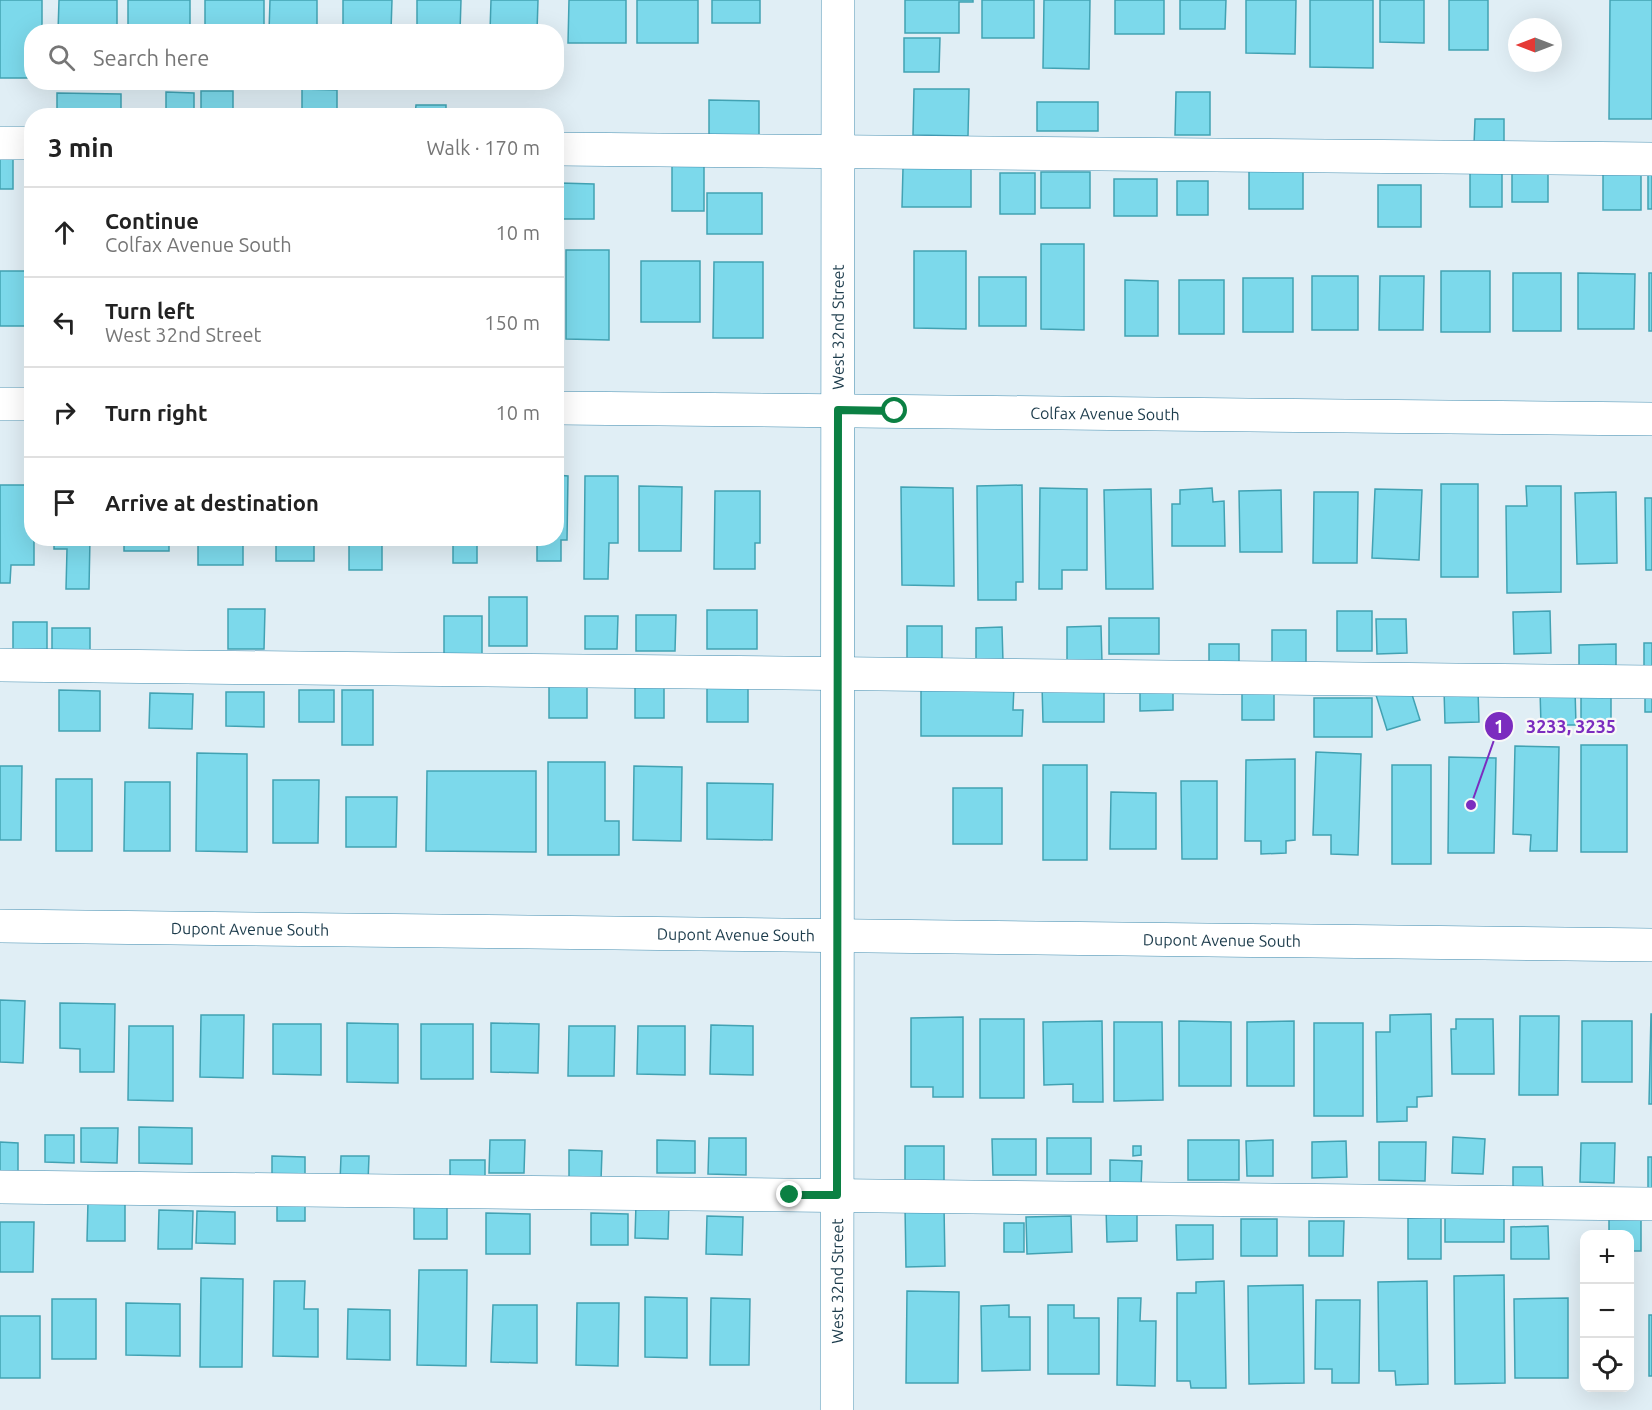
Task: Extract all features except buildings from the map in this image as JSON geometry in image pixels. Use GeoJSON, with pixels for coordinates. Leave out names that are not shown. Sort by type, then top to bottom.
{"type":"FeatureCollection","features":[{"type":"Feature","properties":{"kind":"street","name":"West 32nd Street"},"geometry":{"type":"LineString","coordinates":[[837,1410],[838,0]]}},
{"type":"Feature","properties":{"kind":"street"},"geometry":{"type":"LineString","coordinates":[[0,143],[24,143]]}},
{"type":"Feature","properties":{"kind":"street"},"geometry":{"type":"LineString","coordinates":[[564,149],[1652,159]]}},
{"type":"Feature","properties":{"kind":"street"},"geometry":{"type":"LineString","coordinates":[[0,404],[24,404]]}},
{"type":"Feature","properties":{"kind":"street","name":"Colfax Avenue South"},"geometry":{"type":"LineString","coordinates":[[564,408],[1652,419]]}},
{"type":"Feature","properties":{"kind":"street"},"geometry":{"type":"LineString","coordinates":[[0,665],[1652,682]]}},
{"type":"Feature","properties":{"kind":"street","name":"Dupont Avenue South"},"geometry":{"type":"LineString","coordinates":[[0,926],[1652,945]]}},
{"type":"Feature","properties":{"kind":"street"},"geometry":{"type":"LineString","coordinates":[[0,1187],[1652,1204]]}},
{"type":"Feature","properties":{"kind":"place","name":"3233, 3235"},"geometry":{"type":"Point","coordinates":[1471,805]}},
{"type":"Feature","properties":{"kind":"route"},"geometry":{"type":"LineString","coordinates":[[790,1195],[837,1195],[838,410],[895,411]]}}]}
